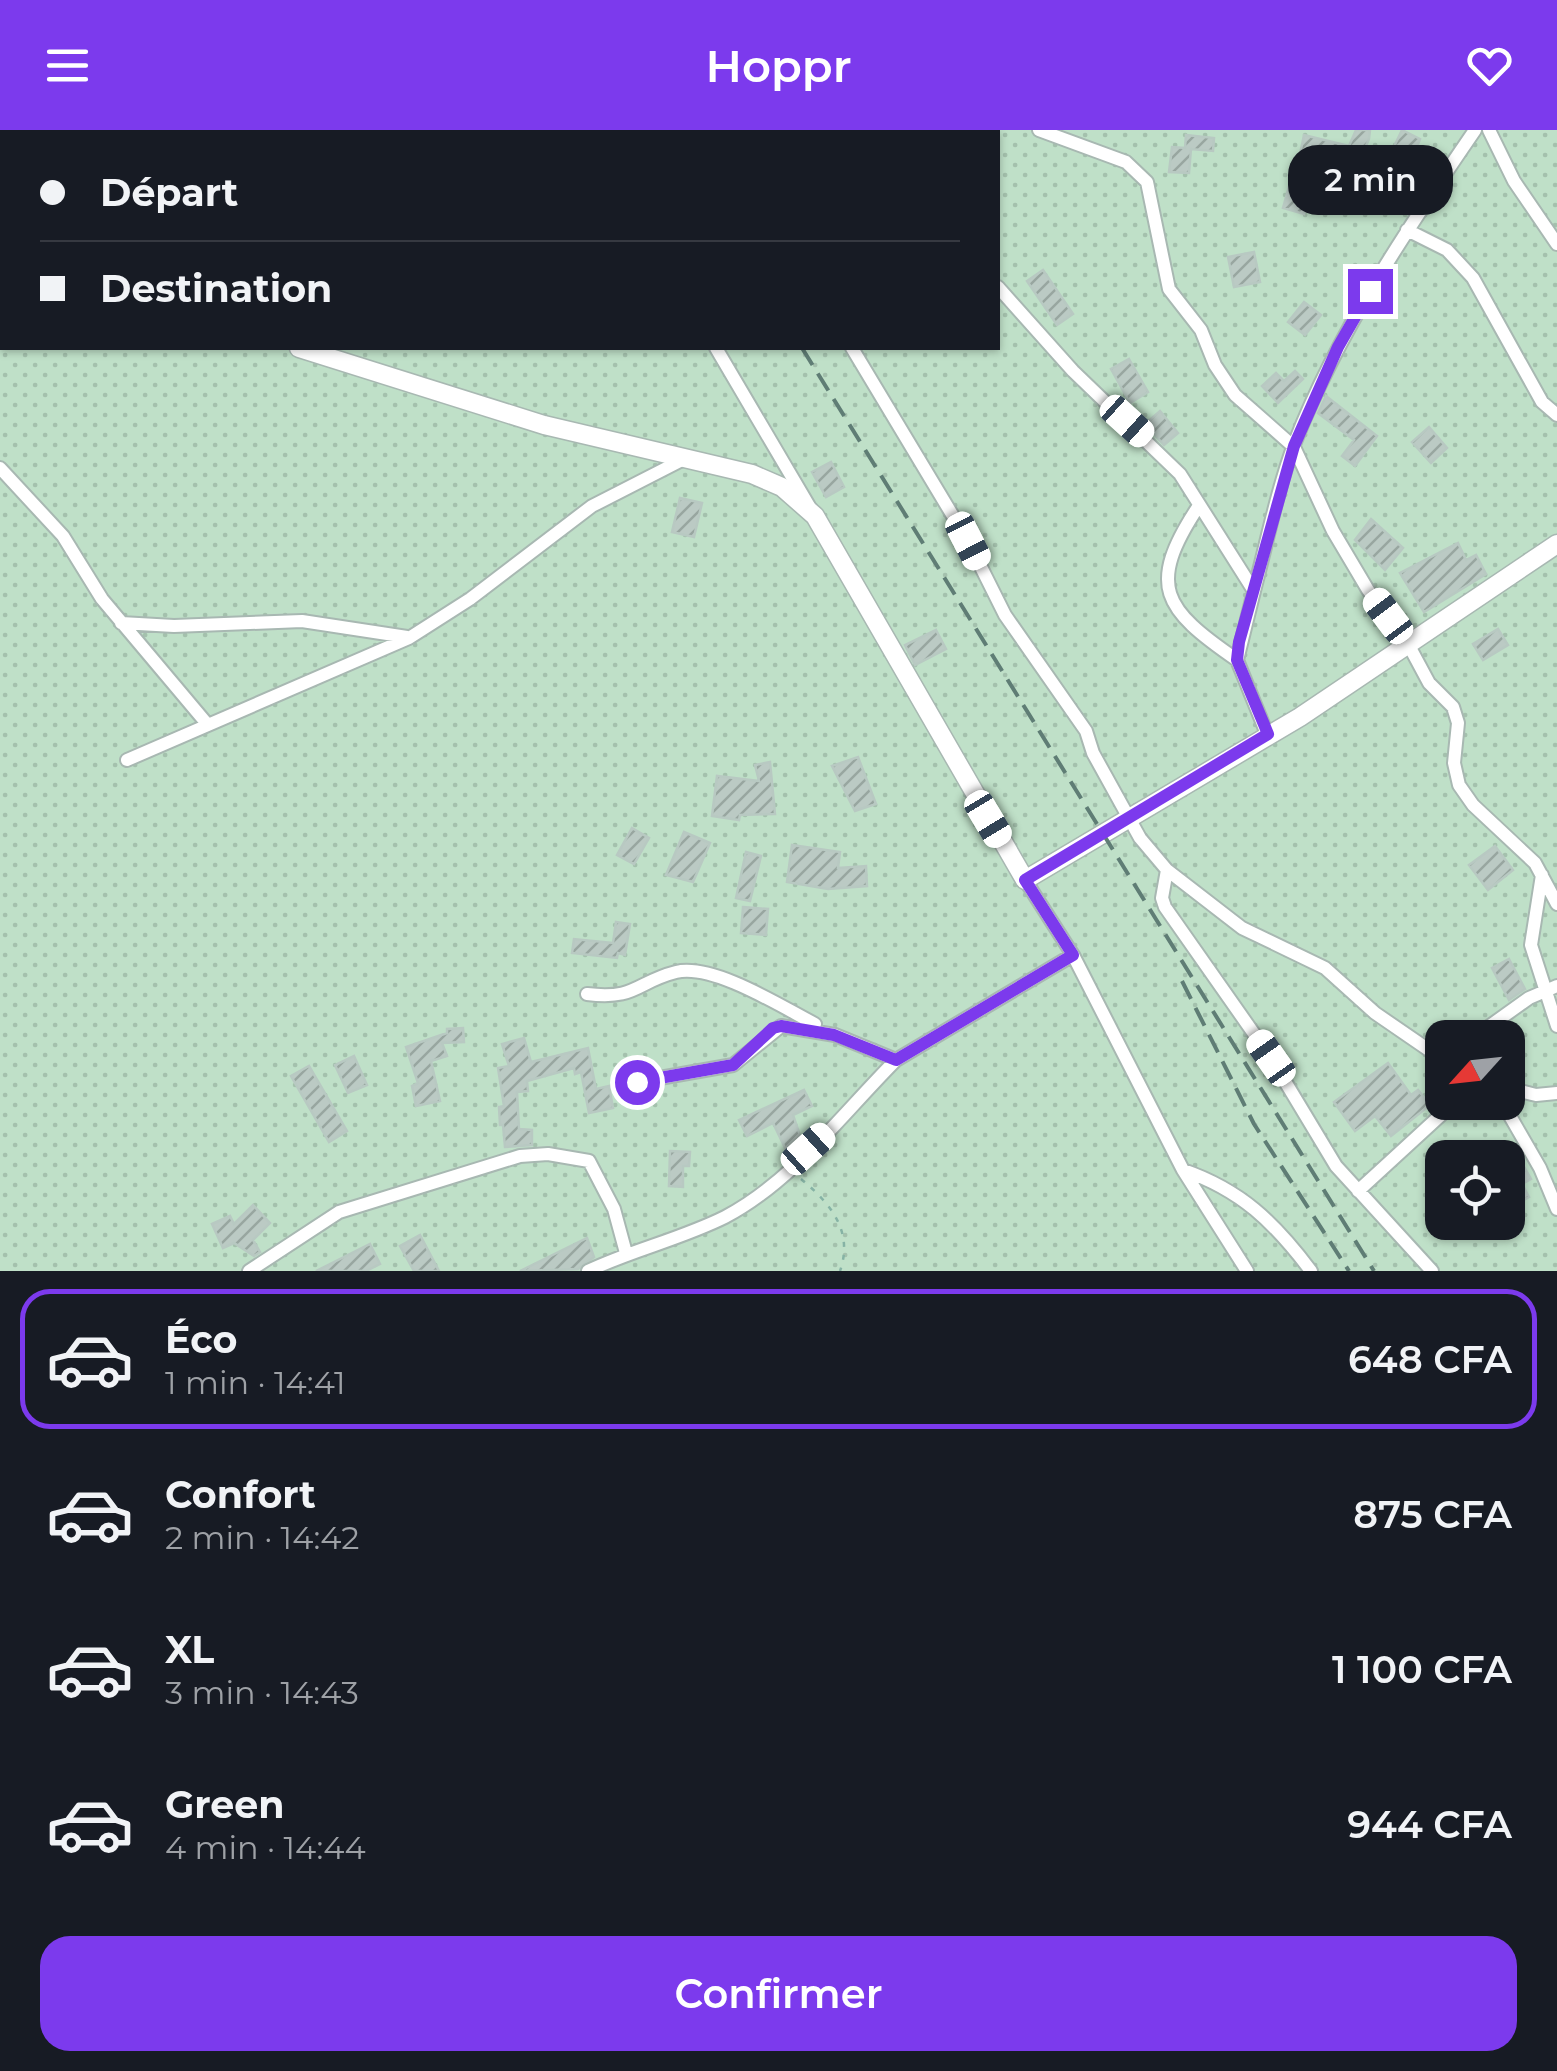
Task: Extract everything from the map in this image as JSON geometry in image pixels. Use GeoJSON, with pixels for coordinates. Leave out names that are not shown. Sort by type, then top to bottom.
{"type":"FeatureCollection","features":[{"type":"Feature","properties":{"kind":"street"},"geometry":{"type":"LineString","coordinates":[[1039,130],[1126,162],[1141,174],[1152,194],[1169,289],[1201,330],[1215,365],[1235,395],[1294,446],[1350,562],[1407,642],[1419,670],[1456,713],[1454,763],[1459,785],[1473,806],[1530,856],[1557,904]]}},
{"type":"Feature","properties":{"kind":"street"},"geometry":{"type":"LineString","coordinates":[[1237,660],[1294,446],[1338,347],[1406,230],[1476,130]]}},
{"type":"Feature","properties":{"kind":"street"},"geometry":{"type":"LineString","coordinates":[[1488,130],[1506,167],[1557,244]]}},
{"type":"Feature","properties":{"kind":"street"},"geometry":{"type":"LineString","coordinates":[[1406,230],[1447,250],[1473,278],[1534,388],[1557,414]]}},
{"type":"Feature","properties":{"kind":"street"},"geometry":{"type":"LineString","coordinates":[[1000,288],[1073,372],[1166,458],[1254,590]]}},
{"type":"Feature","properties":{"kind":"street"},"geometry":{"type":"LineString","coordinates":[[305,350],[544,425],[770,480],[815,516]]}},
{"type":"Feature","properties":{"kind":"street"},"geometry":{"type":"LineString","coordinates":[[717,350],[1025,880],[1073,955],[1182,1170],[1247,1271]]}},
{"type":"Feature","properties":{"kind":"street"},"geometry":{"type":"LineString","coordinates":[[853,350],[968,541],[1006,615],[1086,731],[1093,753],[1140,838],[1167,870],[1242,928],[1325,968],[1375,1013],[1425,1047]]}},
{"type":"Feature","properties":{"kind":"street"},"geometry":{"type":"LineString","coordinates":[[126,760],[409,638],[470,599],[559,528],[682,460]]}},
{"type":"Feature","properties":{"kind":"street"},"geometry":{"type":"LineString","coordinates":[[0,468],[63,536],[122,623],[208,725]]}},
{"type":"Feature","properties":{"kind":"street"},"geometry":{"type":"LineString","coordinates":[[1198,506],[1172,550],[1165,584],[1198,630],[1237,660],[1268,734]]}},
{"type":"Feature","properties":{"kind":"street"},"geometry":{"type":"LineString","coordinates":[[1025,880],[1319,704],[1556,546]]}},
{"type":"Feature","properties":{"kind":"street"},"geometry":{"type":"LineString","coordinates":[[122,623],[174,626],[302,620],[409,638]]}},
{"type":"Feature","properties":{"kind":"street"},"geometry":{"type":"LineString","coordinates":[[1167,870],[1164,906],[1358,1191],[1432,1271]]}},
{"type":"Feature","properties":{"kind":"street"},"geometry":{"type":"LineString","coordinates":[[1542,875],[1531,945],[1550,989],[1557,1026]]}},
{"type":"Feature","properties":{"kind":"street"},"geometry":{"type":"LineString","coordinates":[[588,1271],[728,1216],[790,1167],[896,1060],[1073,955]]}},
{"type":"Feature","properties":{"kind":"street"},"geometry":{"type":"LineString","coordinates":[[588,994],[622,996],[675,973],[698,972],[896,1060]]}},
{"type":"Feature","properties":{"kind":"street"},"geometry":{"type":"LineString","coordinates":[[1501,1020],[1550,989]]}},
{"type":"Feature","properties":{"kind":"street"},"geometry":{"type":"LineString","coordinates":[[637,1082],[733,1065],[773,1028],[804,1027],[814,1034],[834,1035]]}},
{"type":"Feature","properties":{"kind":"street"},"geometry":{"type":"LineString","coordinates":[[1525,1093],[1536,1096],[1557,1093]]}},
{"type":"Feature","properties":{"kind":"street"},"geometry":{"type":"LineString","coordinates":[[1358,1191],[1435,1120]]}},
{"type":"Feature","properties":{"kind":"street"},"geometry":{"type":"LineString","coordinates":[[1512,1120],[1540,1168],[1557,1209]]}},
{"type":"Feature","properties":{"kind":"street"},"geometry":{"type":"LineString","coordinates":[[249,1271],[340,1212],[520,1156],[548,1154],[589,1160],[614,1209],[626,1253]]}},
{"type":"Feature","properties":{"kind":"street"},"geometry":{"type":"LineString","coordinates":[[1182,1170],[1224,1184],[1251,1204],[1311,1271]]}},
{"type":"Feature","properties":{"kind":"path"},"geometry":{"type":"LineString","coordinates":[[790,1167],[830,1206],[839,1222],[844,1261],[840,1271]]}},
{"type":"Feature","properties":{"kind":"green space"},"geometry":{"type":"Polygon","coordinates":[[[1000,130],[1557,130],[1557,1271],[0,1271],[0,350],[1000,350],[1000,130]]]}},
{"type":"Feature","properties":{"kind":"building"},"geometry":{"type":"Polygon","coordinates":[[[1356,130],[1370,130],[1369,139],[1344,196],[1324,188],[1335,163],[1300,154],[1304,135],[1349,146],[1356,130]]]}},
{"type":"Feature","properties":{"kind":"building"},"geometry":{"type":"Polygon","coordinates":[[[1402,130],[1420,139],[1400,190],[1378,180],[1402,130]]]}},
{"type":"Feature","properties":{"kind":"building"},"geometry":{"type":"Polygon","coordinates":[[[1186,135],[1214,138],[1213,151],[1191,149],[1189,173],[1169,172],[1172,147],[1185,148],[1186,135]]]}},
{"type":"Feature","properties":{"kind":"building"},"geometry":{"type":"Polygon","coordinates":[[[1290,183],[1311,189],[1304,214],[1283,208],[1290,183]]]}},
{"type":"Feature","properties":{"kind":"building"},"geometry":{"type":"Polygon","coordinates":[[[1254,252],[1260,282],[1234,287],[1228,257],[1254,252]]]}},
{"type":"Feature","properties":{"kind":"building"},"geometry":{"type":"Polygon","coordinates":[[[1043,270],[1073,314],[1057,325],[1027,281],[1043,270]]]}},
{"type":"Feature","properties":{"kind":"building"},"geometry":{"type":"Polygon","coordinates":[[[1304,302],[1321,315],[1305,335],[1288,322],[1304,302]]]}},
{"type":"Feature","properties":{"kind":"building"},"geometry":{"type":"Polygon","coordinates":[[[1129,359],[1148,392],[1130,403],[1111,369],[1129,359]]]}},
{"type":"Feature","properties":{"kind":"building"},"geometry":{"type":"Polygon","coordinates":[[[1295,371],[1303,379],[1278,403],[1262,386],[1276,373],[1284,381],[1295,371]]]}},
{"type":"Feature","properties":{"kind":"building"},"geometry":{"type":"Polygon","coordinates":[[[1326,396],[1377,436],[1355,466],[1342,456],[1354,440],[1318,413],[1326,396]]]}},
{"type":"Feature","properties":{"kind":"building"},"geometry":{"type":"Polygon","coordinates":[[[1160,411],[1178,433],[1164,445],[1145,424],[1160,411]]]}},
{"type":"Feature","properties":{"kind":"building"},"geometry":{"type":"Polygon","coordinates":[[[1429,427],[1447,448],[1431,463],[1412,442],[1429,427]]]}},
{"type":"Feature","properties":{"kind":"building"},"geometry":{"type":"Polygon","coordinates":[[[831,462],[844,487],[826,497],[812,472],[831,462]]]}},
{"type":"Feature","properties":{"kind":"building"},"geometry":{"type":"Polygon","coordinates":[[[680,498],[702,503],[694,537],[672,532],[680,498]]]}},
{"type":"Feature","properties":{"kind":"building"},"geometry":{"type":"Polygon","coordinates":[[[1371,519],[1403,548],[1385,570],[1355,540],[1371,519]]]}},
{"type":"Feature","properties":{"kind":"building"},"geometry":{"type":"Polygon","coordinates":[[[1458,543],[1466,560],[1476,555],[1486,574],[1424,612],[1400,573],[1458,543]]]}},
{"type":"Feature","properties":{"kind":"building"},"geometry":{"type":"Polygon","coordinates":[[[1498,629],[1508,645],[1483,660],[1473,644],[1498,629]]]}},
{"type":"Feature","properties":{"kind":"building"},"geometry":{"type":"Polygon","coordinates":[[[936,630],[946,649],[915,665],[905,645],[936,630]]]}},
{"type":"Feature","properties":{"kind":"building"},"geometry":{"type":"Polygon","coordinates":[[[858,757],[876,804],[855,811],[832,766],[858,757]]]}},
{"type":"Feature","properties":{"kind":"building"},"geometry":{"type":"Polygon","coordinates":[[[770,762],[775,814],[740,815],[739,820],[712,816],[717,776],[759,781],[755,765],[770,762]]]}},
{"type":"Feature","properties":{"kind":"building"},"geometry":{"type":"Polygon","coordinates":[[[632,828],[649,838],[634,864],[617,855],[632,828]]]}},
{"type":"Feature","properties":{"kind":"building"},"geometry":{"type":"Polygon","coordinates":[[[684,832],[710,843],[693,882],[666,875],[684,832]]]}},
{"type":"Feature","properties":{"kind":"building"},"geometry":{"type":"Polygon","coordinates":[[[792,845],[840,852],[838,868],[866,866],[867,886],[828,889],[787,882],[792,845]]]}},
{"type":"Feature","properties":{"kind":"building"},"geometry":{"type":"Polygon","coordinates":[[[1495,846],[1513,870],[1488,890],[1469,865],[1495,846]]]}},
{"type":"Feature","properties":{"kind":"building"},"geometry":{"type":"Polygon","coordinates":[[[746,852],[761,856],[750,901],[736,898],[746,852]]]}},
{"type":"Feature","properties":{"kind":"building"},"geometry":{"type":"Polygon","coordinates":[[[743,907],[768,909],[766,935],[741,933],[743,907]]]}},
{"type":"Feature","properties":{"kind":"building"},"geometry":{"type":"Polygon","coordinates":[[[616,922],[630,924],[625,955],[618,953],[617,958],[572,953],[574,939],[613,943],[616,922]]]}},
{"type":"Feature","properties":{"kind":"building"},"geometry":{"type":"Polygon","coordinates":[[[1509,959],[1525,989],[1509,1000],[1492,968],[1509,959]]]}},
{"type":"Feature","properties":{"kind":"building"},"geometry":{"type":"Polygon","coordinates":[[[463,1028],[464,1042],[442,1043],[447,1056],[431,1061],[440,1101],[416,1106],[412,1086],[418,1083],[406,1047],[447,1033],[447,1029],[463,1028]]]}},
{"type":"Feature","properties":{"kind":"building"},"geometry":{"type":"Polygon","coordinates":[[[524,1038],[531,1062],[588,1048],[596,1089],[609,1086],[613,1108],[589,1113],[581,1072],[575,1074],[574,1068],[527,1081],[528,1091],[517,1092],[519,1129],[532,1130],[532,1145],[505,1147],[500,1125],[499,1107],[504,1106],[498,1068],[509,1066],[502,1044],[524,1038]]]}},
{"type":"Feature","properties":{"kind":"building"},"geometry":{"type":"Polygon","coordinates":[[[354,1056],[367,1085],[348,1093],[335,1065],[354,1056]]]}},
{"type":"Feature","properties":{"kind":"building"},"geometry":{"type":"Polygon","coordinates":[[[1388,1063],[1411,1095],[1418,1090],[1425,1099],[1425,1109],[1391,1136],[1375,1116],[1355,1131],[1334,1102],[1388,1063]]]}},
{"type":"Feature","properties":{"kind":"building"},"geometry":{"type":"Polygon","coordinates":[[[309,1066],[347,1131],[329,1142],[291,1076],[309,1066]]]}},
{"type":"Feature","properties":{"kind":"building"},"geometry":{"type":"Polygon","coordinates":[[[804,1090],[812,1106],[793,1115],[803,1144],[787,1152],[773,1123],[747,1136],[739,1120],[804,1090]]]}},
{"type":"Feature","properties":{"kind":"building"},"geometry":{"type":"Polygon","coordinates":[[[670,1151],[690,1152],[689,1166],[683,1166],[683,1187],[669,1186],[670,1151]]]}},
{"type":"Feature","properties":{"kind":"building"},"geometry":{"type":"Polygon","coordinates":[[[253,1205],[270,1223],[253,1240],[260,1252],[254,1256],[234,1243],[223,1248],[212,1224],[230,1216],[234,1224],[253,1205]]]}},
{"type":"Feature","properties":{"kind":"building"},"geometry":{"type":"Polygon","coordinates":[[[420,1235],[439,1271],[414,1271],[400,1246],[420,1235]]]}},
{"type":"Feature","properties":{"kind":"building"},"geometry":{"type":"Polygon","coordinates":[[[587,1238],[594,1257],[578,1269],[520,1271],[587,1238]]]}},
{"type":"Feature","properties":{"kind":"building"},"geometry":{"type":"Polygon","coordinates":[[[370,1244],[380,1264],[366,1271],[316,1271],[370,1244]]]}},
{"type":"Feature","properties":{"kind":"railway"},"geometry":{"type":"LineString","coordinates":[[803,350],[1374,1271]]}},
{"type":"Feature","properties":{"kind":"railway"},"geometry":{"type":"LineString","coordinates":[[1182,981],[1254,1124],[1349,1271]]}},
{"type":"Feature","properties":{"kind":"route"},"geometry":{"type":"LineString","coordinates":[[637,1082],[733,1065],[773,1028],[781,1026],[834,1035],[896,1060],[1073,955],[1025,880],[1268,734],[1237,660],[1239,642],[1294,446],[1338,347],[1370,291]]}}]}
